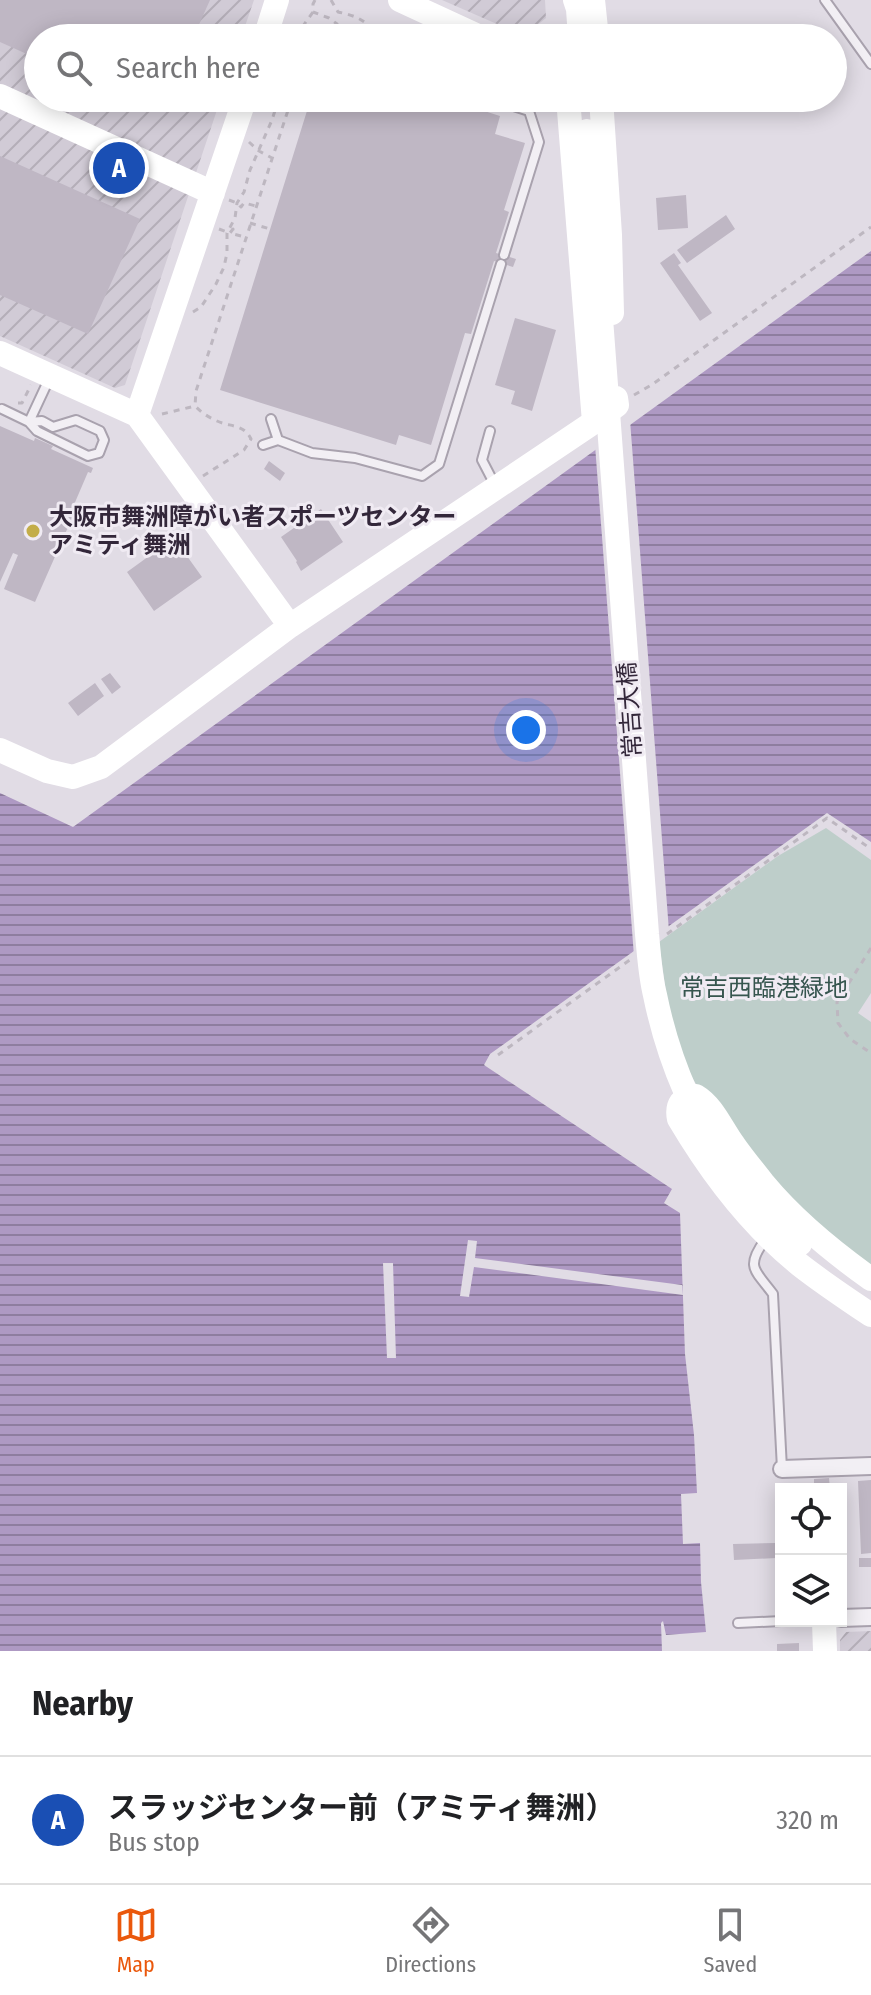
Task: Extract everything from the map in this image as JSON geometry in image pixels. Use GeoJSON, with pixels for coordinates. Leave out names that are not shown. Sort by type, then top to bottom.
{"type":"FeatureCollection","features":[{"type":"Feature","properties":{"kind":"street"},"geometry":{"type":"LineString","coordinates":[[269,24],[277,0]]}},
{"type":"Feature","properties":{"kind":"street"},"geometry":{"type":"LineString","coordinates":[[400,0],[452,24]]}},
{"type":"Feature","properties":{"kind":"street"},"geometry":{"type":"LineString","coordinates":[[569,24],[578,2]]}},
{"type":"Feature","properties":{"kind":"street"},"geometry":{"type":"LineString","coordinates":[[578,2],[579,24]]}},
{"type":"Feature","properties":{"kind":"street"},"geometry":{"type":"LineString","coordinates":[[578,2],[590,24]]}},
{"type":"Feature","properties":{"kind":"street"},"geometry":{"type":"LineString","coordinates":[[0,96],[24,107]]}},
{"type":"Feature","properties":{"kind":"street"},"geometry":{"type":"LineString","coordinates":[[35,112],[221,196]]}},
{"type":"Feature","properties":{"kind":"street"},"geometry":{"type":"LineString","coordinates":[[137,415],[221,196],[242,112]]}},
{"type":"Feature","properties":{"kind":"street"},"geometry":{"type":"LineString","coordinates":[[569,112],[594,422]]}},
{"type":"Feature","properties":{"kind":"street","name":"常吉大橋"},"geometry":{"type":"LineString","coordinates":[[586,112],[647,934],[654,991],[682,1083],[726,1165],[800,1244],[871,1296]]}},
{"type":"Feature","properties":{"kind":"street"},"geometry":{"type":"LineString","coordinates":[[0,750],[47,771],[73,777],[101,767],[290,626],[617,405],[602,112]]}},
{"type":"Feature","properties":{"kind":"street"},"geometry":{"type":"LineString","coordinates":[[0,353],[41,379],[137,415],[290,626]]}},
{"type":"Feature","properties":{"kind":"street"},"geometry":{"type":"LineString","coordinates":[[871,1279],[845,1260],[776,1197],[735,1146],[706,1103],[696,1096],[686,1097],[680,1102],[677,1113],[685,1130],[734,1199],[799,1264],[871,1315]]}},
{"type":"Feature","properties":{"kind":"street"},"geometry":{"type":"LineString","coordinates":[[782,1469],[871,1466]]}},
{"type":"Feature","properties":{"kind":"street"},"geometry":{"type":"LineString","coordinates":[[847,1618],[871,1617]]}},
{"type":"Feature","properties":{"kind":"street"},"geometry":{"type":"LineString","coordinates":[[824,1627],[825,1651]]}},
{"type":"Feature","properties":{"kind":"lane"},"geometry":{"type":"LineString","coordinates":[[825,0],[842,24]]}},
{"type":"Feature","properties":{"kind":"lane"},"geometry":{"type":"LineString","coordinates":[[847,31],[871,64]]}},
{"type":"Feature","properties":{"kind":"lane"},"geometry":{"type":"LineString","coordinates":[[263,445],[278,440],[312,453],[355,458],[422,476],[439,464],[539,142],[529,112]]}},
{"type":"Feature","properties":{"kind":"lane"},"geometry":{"type":"LineString","coordinates":[[29,422],[41,379]]}},
{"type":"Feature","properties":{"kind":"lane"},"geometry":{"type":"LineString","coordinates":[[2,409],[29,422],[37,431],[88,456],[99,453],[104,440],[100,431],[76,420],[53,427],[42,421],[29,422]]}},
{"type":"Feature","properties":{"kind":"lane"},"geometry":{"type":"LineString","coordinates":[[271,419],[278,440]]}},
{"type":"Feature","properties":{"kind":"lane"},"geometry":{"type":"LineString","coordinates":[[490,431],[482,460],[496,487]]}},
{"type":"Feature","properties":{"kind":"lane"},"geometry":{"type":"LineString","coordinates":[[768,1236],[754,1257],[753,1264],[773,1294],[782,1469]]}},
{"type":"Feature","properties":{"kind":"lane"},"geometry":{"type":"LineString","coordinates":[[738,1623],[775,1621]]}},
{"type":"Feature","properties":{"kind":"path"},"geometry":{"type":"LineString","coordinates":[[304,24],[313,12],[315,0]]}},
{"type":"Feature","properties":{"kind":"path"},"geometry":{"type":"LineString","coordinates":[[331,0],[338,12],[354,15],[369,24]]}},
{"type":"Feature","properties":{"kind":"path"},"geometry":{"type":"LineString","coordinates":[[313,12],[337,24]]}},
{"type":"Feature","properties":{"kind":"path"},"geometry":{"type":"LineString","coordinates":[[191,314],[201,307],[224,267],[227,233],[275,112]]}},
{"type":"Feature","properties":{"kind":"path"},"geometry":{"type":"LineString","coordinates":[[195,406],[196,391],[287,112]]}},
{"type":"Feature","properties":{"kind":"path"},"geometry":{"type":"LineString","coordinates":[[249,142],[272,158]]}},
{"type":"Feature","properties":{"kind":"path"},"geometry":{"type":"LineString","coordinates":[[221,196],[241,207],[244,203],[256,206]]}},
{"type":"Feature","properties":{"kind":"path"},"geometry":{"type":"LineString","coordinates":[[250,223],[270,229]]}},
{"type":"Feature","properties":{"kind":"path"},"geometry":{"type":"LineString","coordinates":[[617,405],[653,384],[871,227]]}},
{"type":"Feature","properties":{"kind":"path"},"geometry":{"type":"LineString","coordinates":[[219,229],[227,233]]}},
{"type":"Feature","properties":{"kind":"path"},"geometry":{"type":"LineString","coordinates":[[227,233],[233,229],[233,234],[245,237]]}},
{"type":"Feature","properties":{"kind":"path"},"geometry":{"type":"LineString","coordinates":[[18,403],[22,403],[41,379]]}},
{"type":"Feature","properties":{"kind":"path"},"geometry":{"type":"LineString","coordinates":[[162,414],[195,406]]}},
{"type":"Feature","properties":{"kind":"path"},"geometry":{"type":"LineString","coordinates":[[195,406],[222,424],[238,426],[251,439],[244,450],[203,476]]}},
{"type":"Feature","properties":{"kind":"path"},"geometry":{"type":"LineString","coordinates":[[663,937],[827,818],[871,849]]}},
{"type":"Feature","properties":{"kind":"path"},"geometry":{"type":"LineString","coordinates":[[871,948],[837,1002],[838,1023],[850,1039],[871,1053]]}},
{"type":"Feature","properties":{"kind":"path"},"geometry":{"type":"LineString","coordinates":[[498,1055],[637,955]]}},
{"type":"Feature","properties":{"kind":"shaded area"},"geometry":{"type":"Polygon","coordinates":[[[0,0],[254,0],[246,24],[24,24],[24,112],[216,112],[125,385],[115,388],[0,336],[0,0]]]}},
{"type":"Feature","properties":{"kind":"shaded area"},"geometry":{"type":"Polygon","coordinates":[[[442,0],[545,0],[546,18],[539,24],[497,24],[442,0]]]}},
{"type":"Feature","properties":{"kind":"shaded area"},"geometry":{"type":"Polygon","coordinates":[[[871,251],[871,842],[827,813],[490,1054],[484,1065],[672,1189],[664,1203],[680,1213],[685,1354],[697,1493],[681,1494],[683,1544],[700,1543],[706,1632],[666,1635],[663,1621],[662,1651],[0,1651],[0,793],[73,827],[871,251]]]}},
{"type":"Feature","properties":{"kind":"shaded area"},"geometry":{"type":"Polygon","coordinates":[[[871,1631],[871,1651],[840,1651],[840,1640],[846,1632],[871,1631]]]}},
{"type":"Feature","properties":{"kind":"green space","name":"常吉西臨港緑地"},"geometry":{"type":"Polygon","coordinates":[[[826,828],[871,860],[871,993],[858,1013],[871,1022],[871,1274],[782,1198],[701,1092],[683,1063],[668,1007],[659,942],[778,856],[826,828]]]}},
{"type":"Feature","properties":{"kind":"pier"},"geometry":{"type":"Polygon","coordinates":[[[630,420],[669,931],[634,956],[595,445],[630,420]]]}},
{"type":"Feature","properties":{"kind":"pier"},"geometry":{"type":"Polygon","coordinates":[[[468,1240],[477,1241],[475,1258],[682,1285],[683,1295],[474,1267],[469,1297],[460,1296],[468,1240]]]}},
{"type":"Feature","properties":{"kind":"pier"},"geometry":{"type":"Polygon","coordinates":[[[383,1263],[393,1263],[396,1358],[387,1358],[383,1263]]]}},
{"type":"Feature","properties":{"kind":"building"},"geometry":{"type":"Polygon","coordinates":[[[0,0],[210,0],[199,24],[24,24],[24,53],[0,42],[0,0]]]}},
{"type":"Feature","properties":{"kind":"building"},"geometry":{"type":"Polygon","coordinates":[[[307,112],[487,112],[500,116],[495,134],[525,143],[504,210],[509,212],[496,253],[516,259],[513,267],[494,261],[471,334],[465,333],[431,445],[399,435],[396,445],[220,390],[307,112]]]}},
{"type":"Feature","properties":{"kind":"building"},"geometry":{"type":"Polygon","coordinates":[[[0,156],[140,219],[88,334],[0,295],[0,156]]]}},
{"type":"Feature","properties":{"kind":"building"},"geometry":{"type":"Polygon","coordinates":[[[686,195],[688,228],[658,230],[656,198],[686,195]]]}},
{"type":"Feature","properties":{"kind":"building"},"geometry":{"type":"Polygon","coordinates":[[[726,215],[735,229],[687,263],[677,250],[726,215]]]}},
{"type":"Feature","properties":{"kind":"building"},"geometry":{"type":"Polygon","coordinates":[[[674,253],[681,263],[678,265],[712,313],[700,321],[660,263],[674,253]]]}},
{"type":"Feature","properties":{"kind":"building"},"geometry":{"type":"Polygon","coordinates":[[[515,318],[556,330],[532,411],[511,404],[515,391],[495,385],[515,318]]]}},
{"type":"Feature","properties":{"kind":"building","name":"大阪市舞洲障がい者スポーツセンター アミティ舞洲"},"geometry":{"type":"Polygon","coordinates":[[[0,426],[53,446],[51,449],[93,468],[91,473],[88,472],[73,507],[76,509],[35,602],[4,589],[18,555],[13,553],[0,582],[0,426]]]}},
{"type":"Feature","properties":{"kind":"building"},"geometry":{"type":"Polygon","coordinates":[[[269,461],[285,473],[280,481],[264,469],[269,461]]]}},
{"type":"Feature","properties":{"kind":"building"},"geometry":{"type":"Polygon","coordinates":[[[321,509],[343,542],[301,571],[281,537],[321,509]]]}},
{"type":"Feature","properties":{"kind":"building"},"geometry":{"type":"Polygon","coordinates":[[[174,538],[202,577],[154,611],[127,572],[174,538]]]}},
{"type":"Feature","properties":{"kind":"building"},"geometry":{"type":"Polygon","coordinates":[[[110,673],[121,687],[112,694],[101,679],[110,673]]]}},
{"type":"Feature","properties":{"kind":"building"},"geometry":{"type":"Polygon","coordinates":[[[95,683],[104,696],[78,716],[68,703],[95,683]]]}},
{"type":"Feature","properties":{"kind":"building"},"geometry":{"type":"Polygon","coordinates":[[[829,1478],[829,1483],[814,1483],[814,1479],[829,1478]]]}},
{"type":"Feature","properties":{"kind":"building"},"geometry":{"type":"Polygon","coordinates":[[[871,1480],[871,1553],[861,1554],[858,1481],[871,1480]]]}},
{"type":"Feature","properties":{"kind":"building"},"geometry":{"type":"Polygon","coordinates":[[[775,1543],[775,1558],[734,1560],[733,1544],[775,1543]]]}},
{"type":"Feature","properties":{"kind":"building"},"geometry":{"type":"Polygon","coordinates":[[[859,1558],[871,1558],[871,1567],[859,1567],[859,1558]]]}},
{"type":"Feature","properties":{"kind":"building"},"geometry":{"type":"Polygon","coordinates":[[[799,1643],[799,1651],[777,1651],[777,1644],[799,1643]]]}},
{"type":"Feature","properties":{"kind":"place","name":"スラッジセンター前（アミティ舞洲）"},"geometry":{"type":"Point","coordinates":[119,168]}},
{"type":"Feature","properties":{"kind":"place","name":"大阪市舞洲障がい者スポーツセンター アミティ舞洲"},"geometry":{"type":"Point","coordinates":[33,531]}}]}
